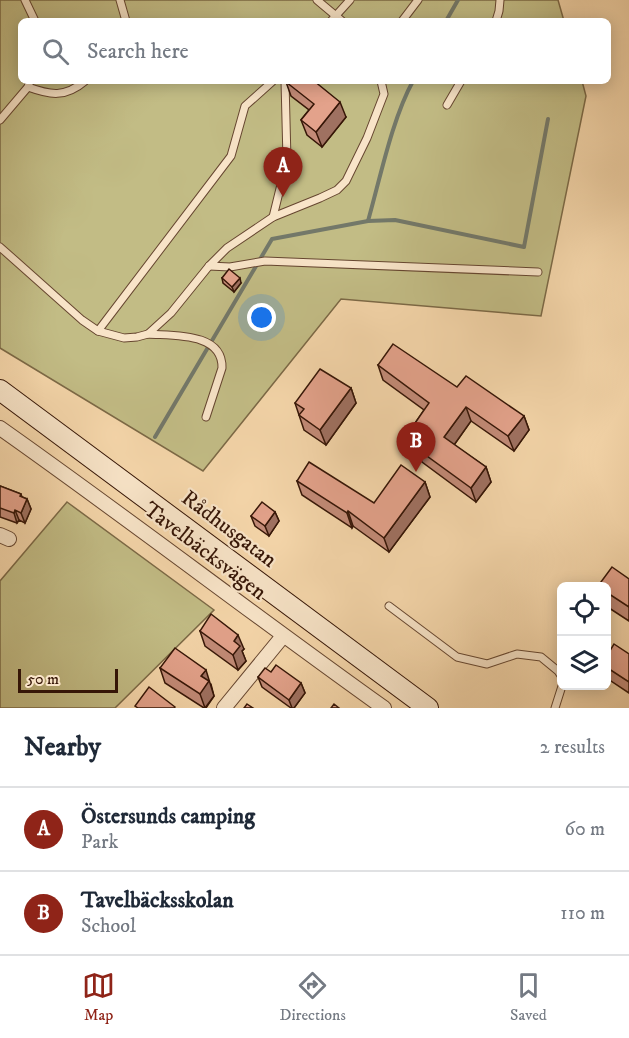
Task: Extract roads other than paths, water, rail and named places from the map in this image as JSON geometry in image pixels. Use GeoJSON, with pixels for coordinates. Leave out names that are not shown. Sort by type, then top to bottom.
{"type":"FeatureCollection","features":[{"type":"Feature","properties":{"kind":"main road","name":"Rådhusgatan"},"geometry":{"type":"LineString","coordinates":[[0,390],[428,708]]}},
{"type":"Feature","properties":{"kind":"street","name":"Tavelbäcksvägen"},"geometry":{"type":"LineString","coordinates":[[0,428],[105,502],[283,636],[384,708]]}},
{"type":"Feature","properties":{"kind":"street"},"geometry":{"type":"LineString","coordinates":[[224,708],[283,636]]}},
{"type":"Feature","properties":{"kind":"lane"},"geometry":{"type":"LineString","coordinates":[[26,0],[34,18]]}},
{"type":"Feature","properties":{"kind":"lane"},"geometry":{"type":"LineString","coordinates":[[120,0],[125,18]]}},
{"type":"Feature","properties":{"kind":"lane"},"geometry":{"type":"LineString","coordinates":[[317,0],[335,18]]}},
{"type":"Feature","properties":{"kind":"lane"},"geometry":{"type":"LineString","coordinates":[[337,18],[350,0]]}},
{"type":"Feature","properties":{"kind":"lane"},"geometry":{"type":"LineString","coordinates":[[404,18],[418,0]]}},
{"type":"Feature","properties":{"kind":"lane"},"geometry":{"type":"LineString","coordinates":[[496,18],[500,11],[500,0]]}},
{"type":"Feature","properties":{"kind":"lane"},"geometry":{"type":"LineString","coordinates":[[0,120],[29,84],[49,95],[61,94],[82,84]]}},
{"type":"Feature","properties":{"kind":"lane"},"geometry":{"type":"LineString","coordinates":[[98,331],[231,156],[245,106],[270,84]]}},
{"type":"Feature","properties":{"kind":"lane"},"geometry":{"type":"LineString","coordinates":[[273,217],[287,160],[285,84]]}},
{"type":"Feature","properties":{"kind":"lane"},"geometry":{"type":"LineString","coordinates":[[0,247],[82,320],[98,331],[124,338],[137,338],[148,334],[171,314],[208,266],[227,248],[273,217],[320,198],[336,190],[346,181],[362,149],[384,94],[382,84]]}},
{"type":"Feature","properties":{"kind":"lane"},"geometry":{"type":"LineString","coordinates":[[447,105],[459,84]]}},
{"type":"Feature","properties":{"kind":"lane"},"geometry":{"type":"LineString","coordinates":[[208,266],[230,267],[265,261],[538,272]]}},
{"type":"Feature","properties":{"kind":"lane"},"geometry":{"type":"LineString","coordinates":[[148,334],[200,340],[213,346],[219,353],[222,368],[206,417]]}},
{"type":"Feature","properties":{"kind":"lane"},"geometry":{"type":"LineString","coordinates":[[389,606],[457,657],[487,663],[517,654],[541,657],[557,670]]}},
{"type":"Feature","properties":{"kind":"lane"},"geometry":{"type":"LineString","coordinates":[[555,708],[561,690]]}},
{"type":"Feature","properties":{"kind":"waterway"},"geometry":{"type":"LineString","coordinates":[[448,18],[458,0]]}},
{"type":"Feature","properties":{"kind":"waterway"},"geometry":{"type":"LineString","coordinates":[[368,221],[393,131],[412,84]]}},
{"type":"Feature","properties":{"kind":"waterway"},"geometry":{"type":"LineString","coordinates":[[155,437],[272,239],[368,221],[395,220],[524,247],[548,119]]}},
{"type":"Feature","properties":{"kind":"place","name":"Östersunds camping"},"geometry":{"type":"Point","coordinates":[283,197]}},
{"type":"Feature","properties":{"kind":"place","name":"Tavelbäcksskolan"},"geometry":{"type":"Point","coordinates":[416,472]}}]}
